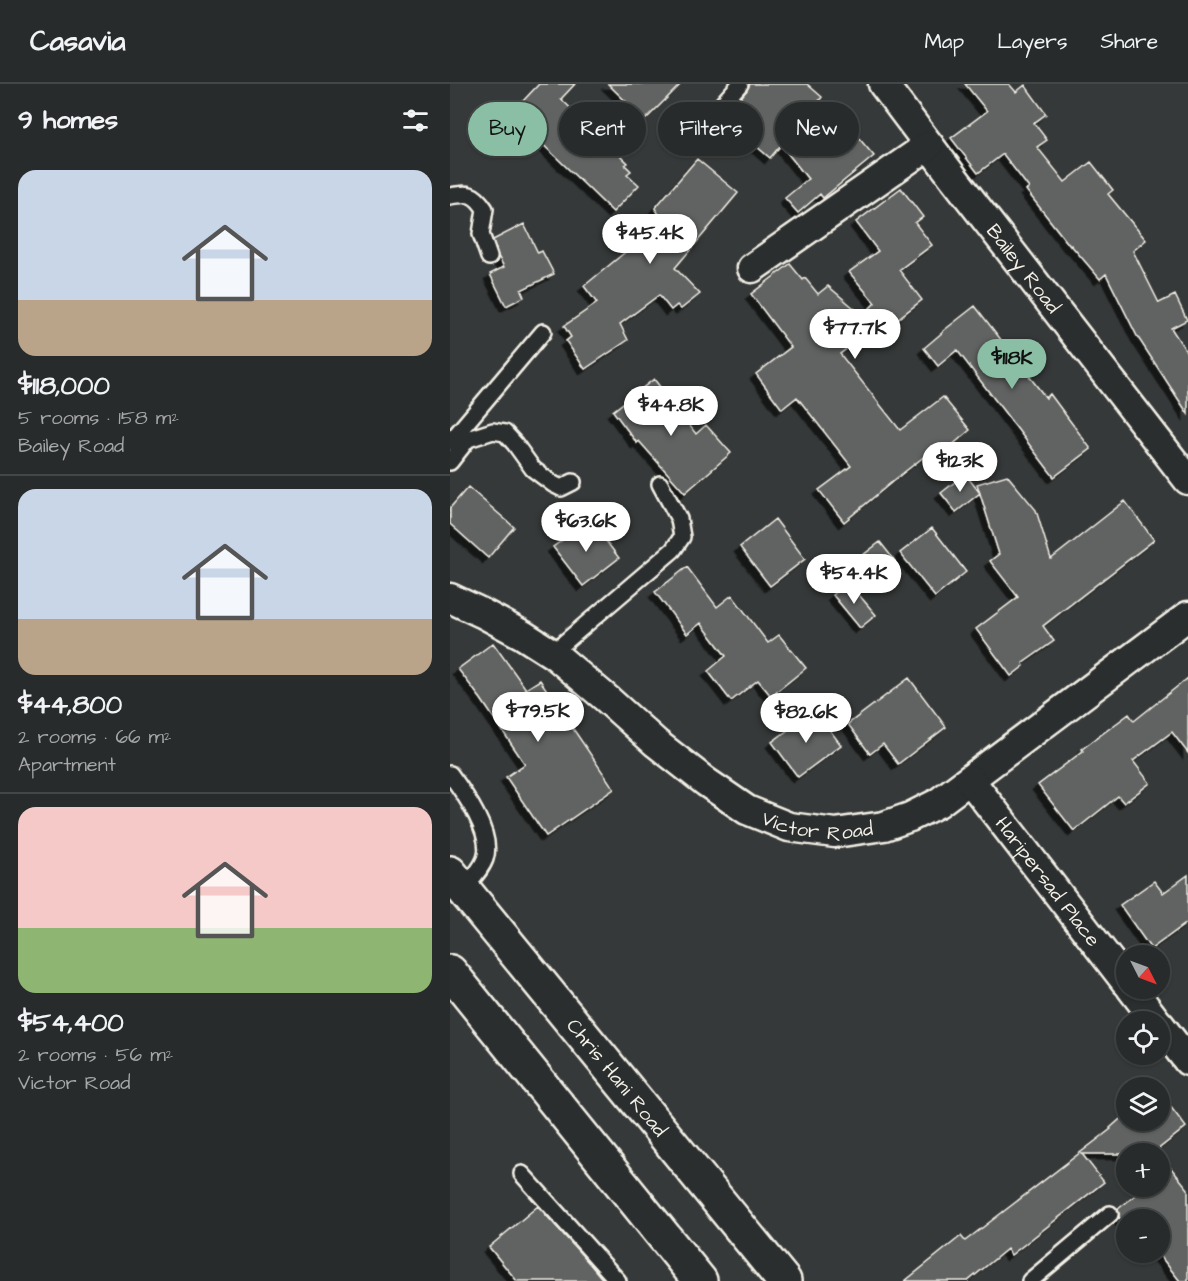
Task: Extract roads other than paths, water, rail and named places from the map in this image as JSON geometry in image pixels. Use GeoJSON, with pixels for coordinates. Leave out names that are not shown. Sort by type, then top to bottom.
{"type":"FeatureCollection","features":[{"type":"Feature","properties":{"kind":"main road","name":"Chris Hani Road"},"geometry":{"type":"LineString","coordinates":[[456,881],[784,1281]]}},
{"type":"Feature","properties":{"kind":"main road"},"geometry":{"type":"LineString","coordinates":[[450,972],[700,1281]]}},
{"type":"Feature","properties":{"kind":"street","name":"Bailey Road"},"geometry":{"type":"LineString","coordinates":[[883,84],[1188,480]]}},
{"type":"Feature","properties":{"kind":"street"},"geometry":{"type":"LineString","coordinates":[[752,268],[929,145]]}},
{"type":"Feature","properties":{"kind":"street","name":"Victor Road"},"geometry":{"type":"LineString","coordinates":[[450,598],[523,635],[551,654],[706,782],[747,810],[789,827],[835,833],[884,825],[910,817],[938,803],[1188,616]]}},
{"type":"Feature","properties":{"kind":"street","name":"Haripersad Place"},"geometry":{"type":"LineString","coordinates":[[970,780],[1116,969]]}},
{"type":"Feature","properties":{"kind":"street"},"geometry":{"type":"LineString","coordinates":[[1139,999],[1149,1011]]}},
{"type":"Feature","properties":{"kind":"street"},"geometry":{"type":"LineString","coordinates":[[1170,1038],[1188,1061]]}},
{"type":"Feature","properties":{"kind":"lane"},"geometry":{"type":"LineString","coordinates":[[724,102],[740,84]]}},
{"type":"Feature","properties":{"kind":"lane"},"geometry":{"type":"LineString","coordinates":[[450,196],[470,194],[479,199],[485,209],[481,234],[489,257]]}},
{"type":"Feature","properties":{"kind":"lane"},"geometry":{"type":"LineString","coordinates":[[450,442],[543,332]]}},
{"type":"Feature","properties":{"kind":"lane"},"geometry":{"type":"LineString","coordinates":[[450,462],[468,439],[493,431],[505,433],[533,469],[554,484],[561,488],[573,482]]}},
{"type":"Feature","properties":{"kind":"lane"},"geometry":{"type":"LineString","coordinates":[[551,654],[673,550],[682,537],[680,519],[660,484]]}},
{"type":"Feature","properties":{"kind":"lane"},"geometry":{"type":"LineString","coordinates":[[450,774],[480,823],[487,847],[485,858],[478,871],[456,881]]}},
{"type":"Feature","properties":{"kind":"lane"},"geometry":{"type":"LineString","coordinates":[[522,1174],[618,1281]]}},
{"type":"Feature","properties":{"kind":"lane"},"geometry":{"type":"LineString","coordinates":[[1030,1281],[1110,1214]]}}]}
